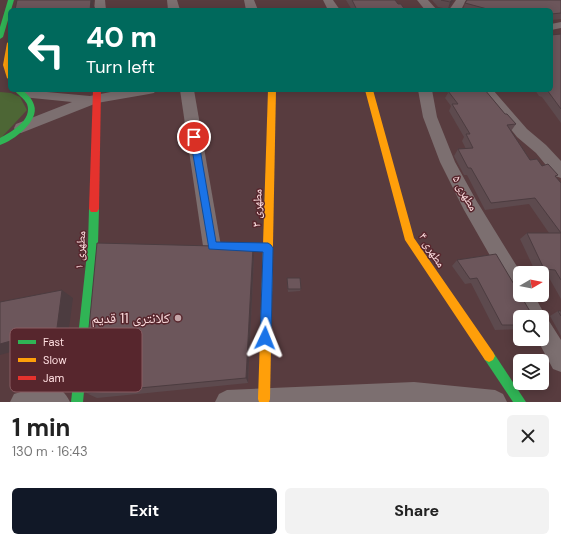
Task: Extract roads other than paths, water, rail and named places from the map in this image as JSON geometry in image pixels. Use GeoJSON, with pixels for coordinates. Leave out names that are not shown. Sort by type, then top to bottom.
{"type":"FeatureCollection","features":[{"type":"Feature","properties":{"kind":"street"},"geometry":{"type":"LineString","coordinates":[[410,0],[416,8]]}},
{"type":"Feature","properties":{"kind":"street"},"geometry":{"type":"LineString","coordinates":[[422,0],[429,8]]}},
{"type":"Feature","properties":{"kind":"street"},"geometry":{"type":"LineString","coordinates":[[456,8],[462,0]]}},
{"type":"Feature","properties":{"kind":"street"},"geometry":{"type":"LineString","coordinates":[[0,37],[7,5]]}},
{"type":"Feature","properties":{"kind":"street"},"geometry":{"type":"LineString","coordinates":[[8,50],[6,57],[6,72],[8,75]]}},
{"type":"Feature","properties":{"kind":"street"},"geometry":{"type":"LineString","coordinates":[[22,92],[96,96],[131,92]]}},
{"type":"Feature","properties":{"kind":"street"},"geometry":{"type":"LineString","coordinates":[[21,128],[29,118],[32,109],[32,101],[22,92]]}},
{"type":"Feature","properties":{"kind":"street"},"geometry":{"type":"LineString","coordinates":[[187,92],[212,246]]}},
{"type":"Feature","properties":{"kind":"street","name":"مطهری ۳"},"geometry":{"type":"LineString","coordinates":[[264,399],[260,248],[272,92]]}},
{"type":"Feature","properties":{"kind":"street","name":"مطهری ۴"},"geometry":{"type":"LineString","coordinates":[[370,92],[410,240],[520,402]]}},
{"type":"Feature","properties":{"kind":"street","name":"مطهری ۵"},"geometry":{"type":"LineString","coordinates":[[425,92],[430,116],[444,153],[459,184],[513,277]]}},
{"type":"Feature","properties":{"kind":"street"},"geometry":{"type":"LineString","coordinates":[[488,92],[522,133],[541,149],[561,172]]}},
{"type":"Feature","properties":{"kind":"street"},"geometry":{"type":"LineString","coordinates":[[503,92],[537,132],[541,149]]}},
{"type":"Feature","properties":{"kind":"street"},"geometry":{"type":"LineString","coordinates":[[0,147],[4,140],[21,128],[96,96]]}},
{"type":"Feature","properties":{"kind":"street","name":"مطهری ۱"},"geometry":{"type":"LineString","coordinates":[[88,328],[101,244],[96,96]]}},
{"type":"Feature","properties":{"kind":"street"},"geometry":{"type":"LineString","coordinates":[[549,340],[561,361]]}},
{"type":"Feature","properties":{"kind":"street","name":"مطهری ۱"},"geometry":{"type":"LineString","coordinates":[[77,402],[79,392]]}},
{"type":"Feature","properties":{"kind":"street"},"geometry":{"type":"LineString","coordinates":[[227,402],[264,399],[414,393],[495,402]]}},
{"type":"Feature","properties":{"kind":"street"},"geometry":{"type":"LineString","coordinates":[[22,402],[50,395],[58,402]]}},
{"type":"Feature","properties":{"kind":"place","name":"کلانتری 11 قدیم"},"geometry":{"type":"Point","coordinates":[178,318]}}]}
